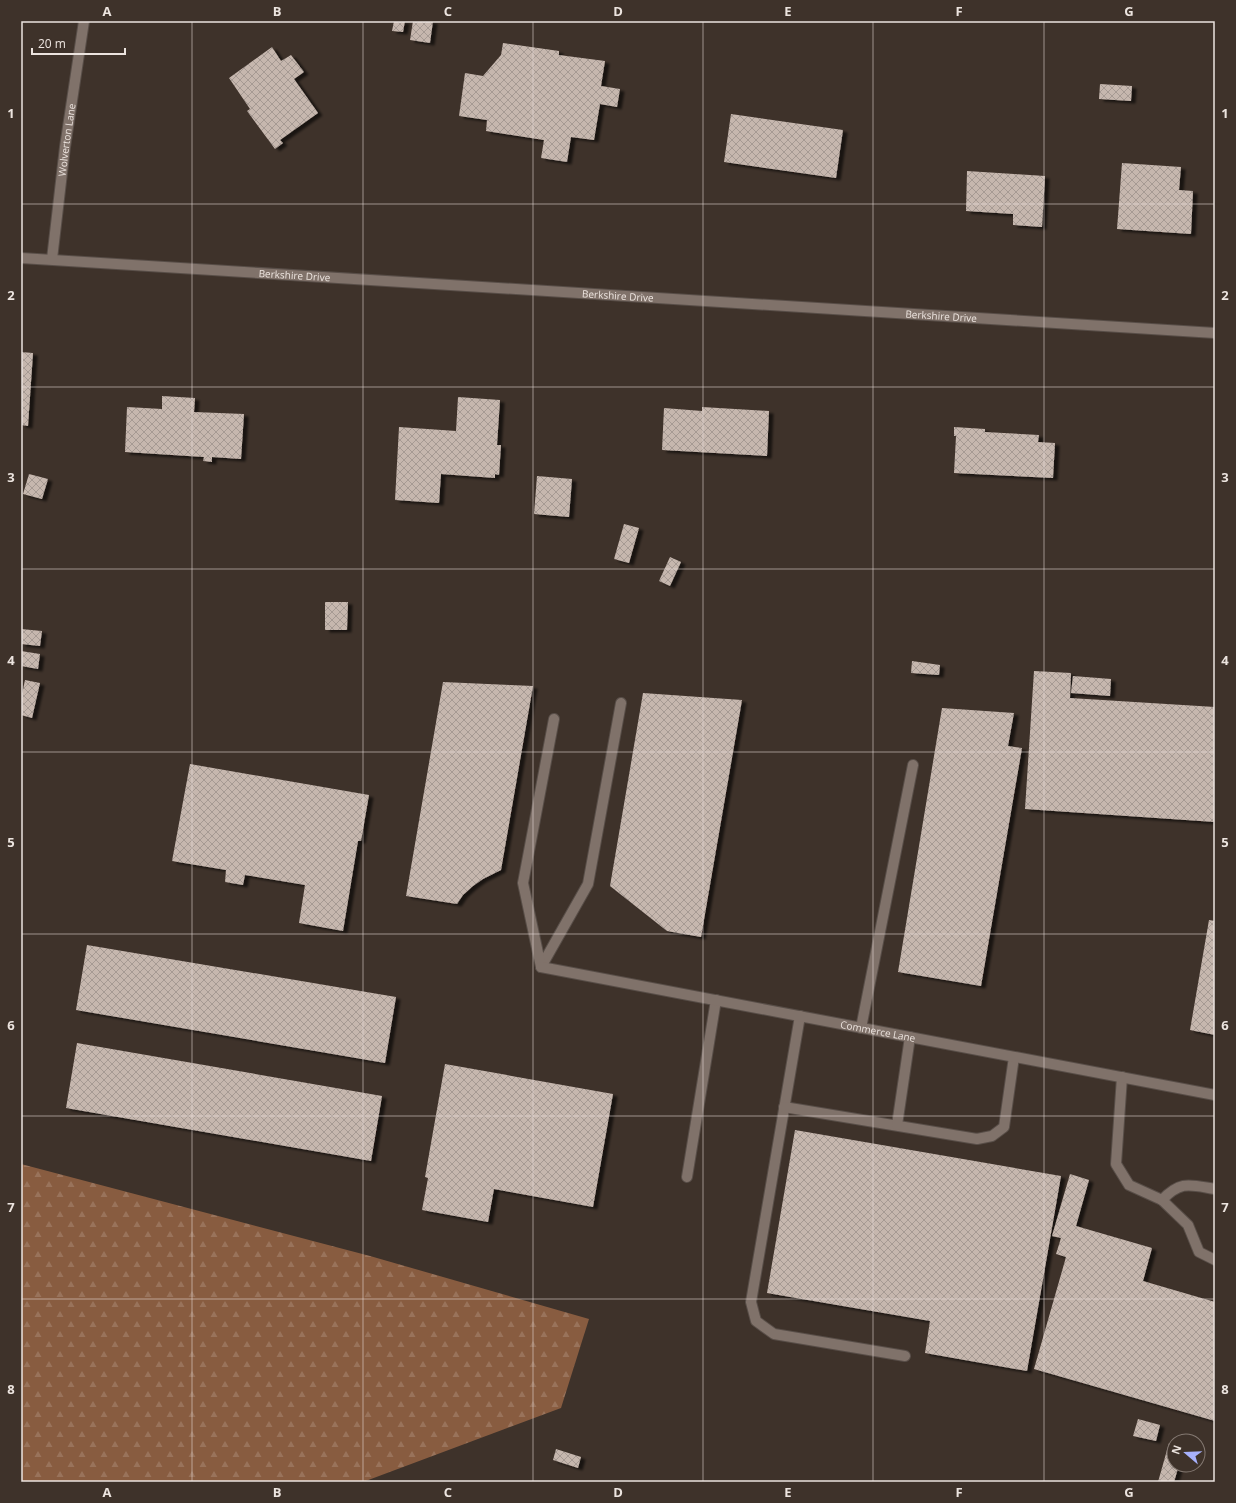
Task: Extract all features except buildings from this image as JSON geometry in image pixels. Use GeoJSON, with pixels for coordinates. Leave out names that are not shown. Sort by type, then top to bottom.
{"type":"FeatureCollection","features":[{"type":"Feature","properties":{"kind":"street","name":"Wolverton Lane"},"geometry":{"type":"LineString","coordinates":[[52,259],[65,146],[84,21]]}},
{"type":"Feature","properties":{"kind":"street","name":"Berkshire Drive"},"geometry":{"type":"LineString","coordinates":[[21,258],[1215,333]]}},
{"type":"Feature","properties":{"kind":"street"},"geometry":{"type":"LineString","coordinates":[[540,967],[588,884],[621,703]]}},
{"type":"Feature","properties":{"kind":"street"},"geometry":{"type":"LineString","coordinates":[[540,967],[523,882],[554,719]]}},
{"type":"Feature","properties":{"kind":"street"},"geometry":{"type":"LineString","coordinates":[[861,1028],[913,765]]}},
{"type":"Feature","properties":{"kind":"street","name":"Commerce Lane"},"geometry":{"type":"LineString","coordinates":[[540,967],[1215,1095]]}},
{"type":"Feature","properties":{"kind":"street"},"geometry":{"type":"LineString","coordinates":[[687,1177],[716,1000]]}},
{"type":"Feature","properties":{"kind":"street"},"geometry":{"type":"LineString","coordinates":[[800,1016],[751,1302],[756,1321],[774,1334],[905,1356]]}},
{"type":"Feature","properties":{"kind":"street"},"geometry":{"type":"LineString","coordinates":[[897,1125],[910,1037]]}},
{"type":"Feature","properties":{"kind":"street"},"geometry":{"type":"LineString","coordinates":[[784,1107],[977,1139],[992,1136],[1004,1127],[1014,1057]]}},
{"type":"Feature","properties":{"kind":"street"},"geometry":{"type":"LineString","coordinates":[[1122,1077],[1116,1164],[1129,1185],[1162,1200],[1188,1225],[1199,1252],[1215,1260]]}},
{"type":"Feature","properties":{"kind":"street"},"geometry":{"type":"LineString","coordinates":[[1162,1200],[1170,1192],[1186,1185],[1215,1189]]}},
{"type":"Feature","properties":{"kind":"green space"},"geometry":{"type":"Polygon","coordinates":[[[21,1164],[370,1256],[589,1319],[561,1408],[363,1482],[21,1482],[21,1164]]]}}]}
